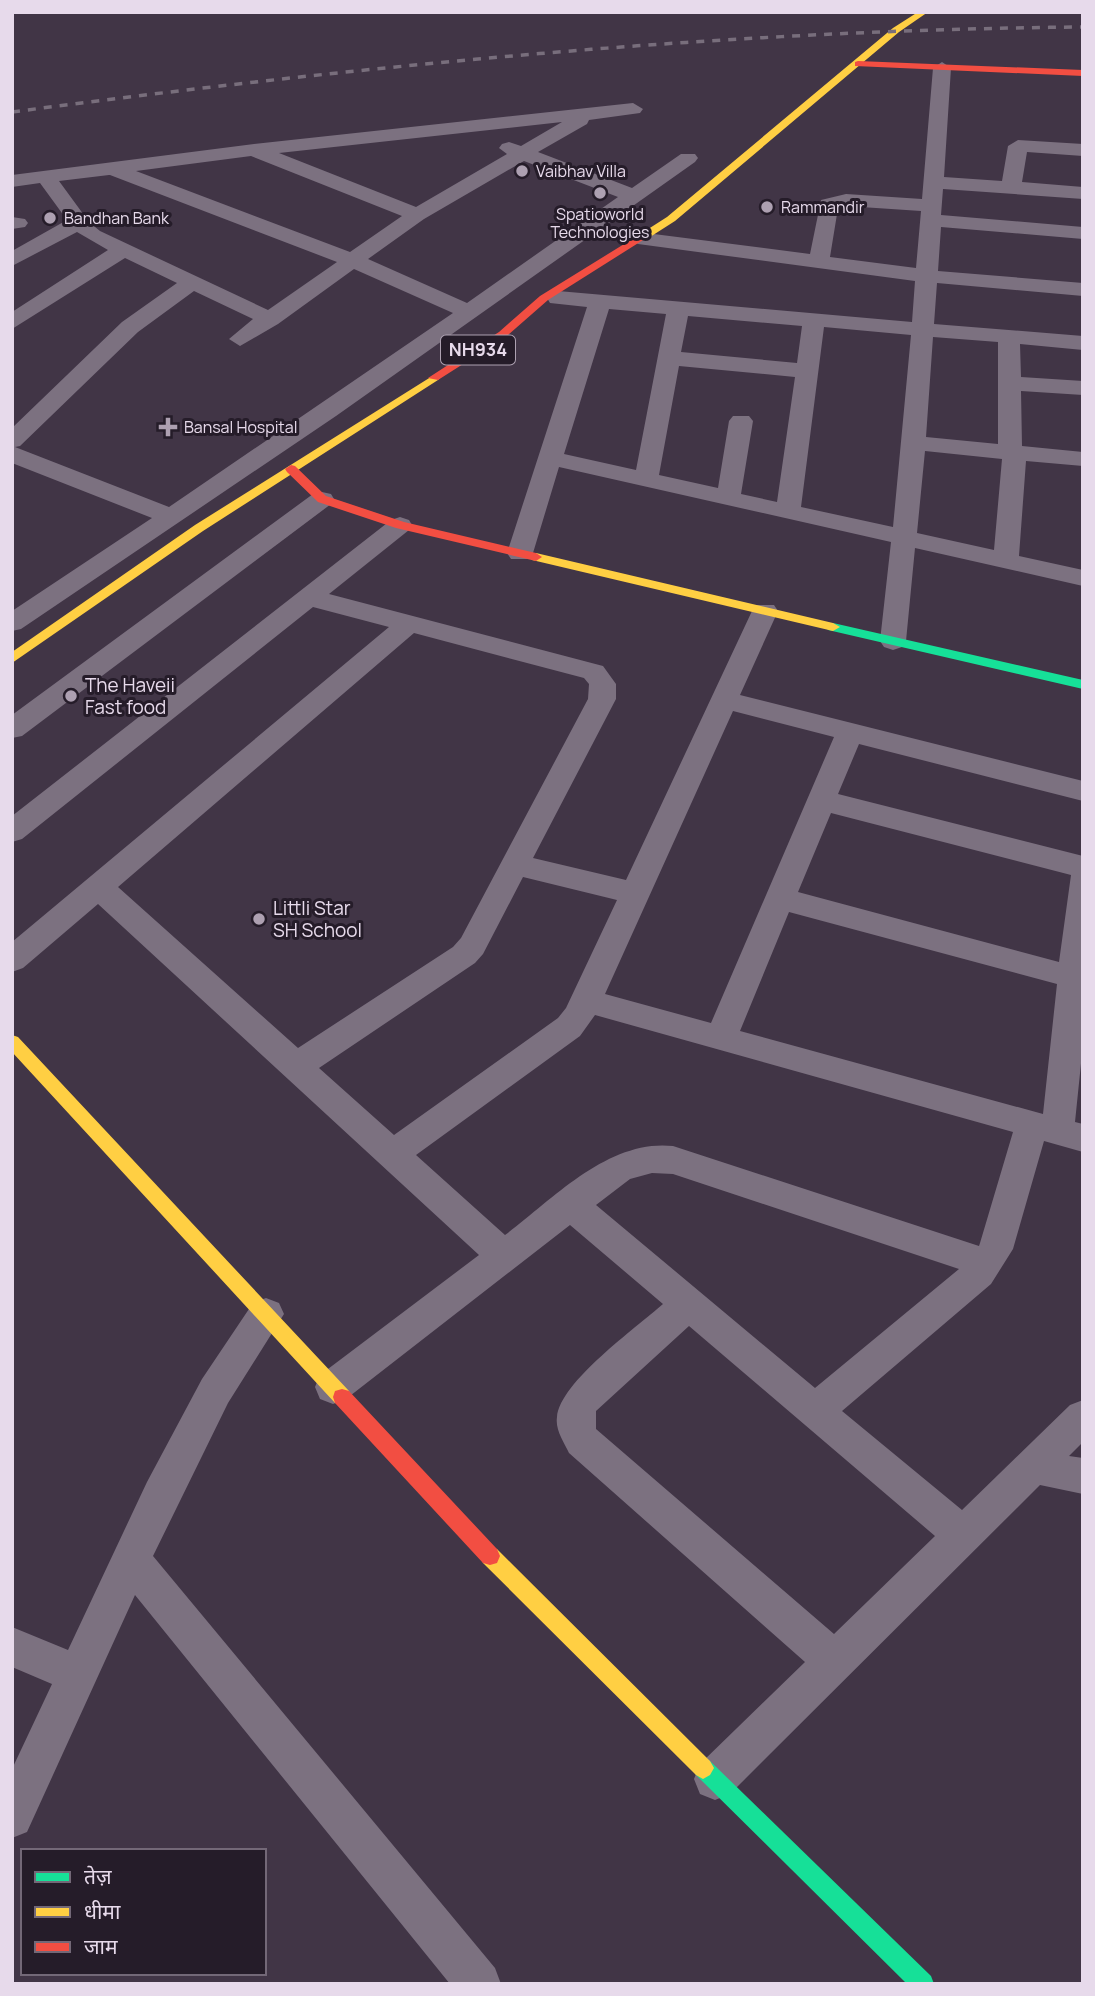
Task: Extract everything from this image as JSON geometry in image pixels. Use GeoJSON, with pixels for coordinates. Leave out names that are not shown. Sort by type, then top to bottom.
{"type":"FeatureCollection","features":[{"type":"Feature","properties":{"kind":"main road","name":"NH934"},"geometry":{"type":"LineString","coordinates":[[12,659],[199,528],[503,334],[544,298],[670,219],[896,30],[923,12]]}},
{"type":"Feature","properties":{"kind":"main road"},"geometry":{"type":"LineString","coordinates":[[858,64],[1083,74]]}},
{"type":"Feature","properties":{"kind":"main road"},"geometry":{"type":"LineString","coordinates":[[291,469],[322,499],[400,525],[1083,685]]}},
{"type":"Feature","properties":{"kind":"main road"},"geometry":{"type":"LineString","coordinates":[[12,1041],[514,1582],[715,1779],[905,1978]]}},
{"type":"Feature","properties":{"kind":"street"},"geometry":{"type":"LineString","coordinates":[[893,641],[901,539],[914,443],[942,68]]}},
{"type":"Feature","properties":{"kind":"street"},"geometry":{"type":"LineString","coordinates":[[12,181],[254,150],[633,109]]}},
{"type":"Feature","properties":{"kind":"street"},"geometry":{"type":"LineString","coordinates":[[240,339],[417,215],[591,114]]}},
{"type":"Feature","properties":{"kind":"street"},"geometry":{"type":"LineString","coordinates":[[458,129],[633,196]]}},
{"type":"Feature","properties":{"kind":"street"},"geometry":{"type":"LineString","coordinates":[[1012,188],[1018,146],[1083,150]]}},
{"type":"Feature","properties":{"kind":"street"},"geometry":{"type":"LineString","coordinates":[[254,150],[417,215]]}},
{"type":"Feature","properties":{"kind":"street"},"geometry":{"type":"LineString","coordinates":[[14,620],[469,312],[688,158]]}},
{"type":"Feature","properties":{"kind":"street"},"geometry":{"type":"LineString","coordinates":[[112,170],[352,260],[469,312]]}},
{"type":"Feature","properties":{"kind":"street"},"geometry":{"type":"LineString","coordinates":[[46,177],[79,222],[93,235],[270,319]]}},
{"type":"Feature","properties":{"kind":"street"},"geometry":{"type":"LineString","coordinates":[[933,182],[1083,193]]}},
{"type":"Feature","properties":{"kind":"street"},"geometry":{"type":"LineString","coordinates":[[819,262],[828,204],[846,200],[1083,233]]}},
{"type":"Feature","properties":{"kind":"street"},"geometry":{"type":"LineString","coordinates":[[12,260],[79,222]]}},
{"type":"Feature","properties":{"kind":"street"},"geometry":{"type":"LineString","coordinates":[[638,238],[926,276],[1083,290]]}},
{"type":"Feature","properties":{"kind":"street"},"geometry":{"type":"LineString","coordinates":[[12,322],[124,249]]}},
{"type":"Feature","properties":{"kind":"street"},"geometry":{"type":"LineString","coordinates":[[12,441],[124,332],[192,282]]}},
{"type":"Feature","properties":{"kind":"street"},"geometry":{"type":"LineString","coordinates":[[558,298],[1083,343]]}},
{"type":"Feature","properties":{"kind":"street"},"geometry":{"type":"LineString","coordinates":[[520,553],[600,302]]}},
{"type":"Feature","properties":{"kind":"street"},"geometry":{"type":"LineString","coordinates":[[646,480],[678,308]]}},
{"type":"Feature","properties":{"kind":"street"},"geometry":{"type":"LineString","coordinates":[[788,513],[814,319]]}},
{"type":"Feature","properties":{"kind":"street"},"geometry":{"type":"LineString","coordinates":[[1006,562],[1013,452],[1009,336]]}},
{"type":"Feature","properties":{"kind":"street"},"geometry":{"type":"LineString","coordinates":[[668,358],[807,371]]}},
{"type":"Feature","properties":{"kind":"street"},"geometry":{"type":"LineString","coordinates":[[1009,383],[1083,388]]}},
{"type":"Feature","properties":{"kind":"street"},"geometry":{"type":"LineString","coordinates":[[728,499],[741,421]]}},
{"type":"Feature","properties":{"kind":"street"},"geometry":{"type":"LineString","coordinates":[[914,443],[1083,459]]}},
{"type":"Feature","properties":{"kind":"street"},"geometry":{"type":"LineString","coordinates":[[12,454],[170,516]]}},
{"type":"Feature","properties":{"kind":"street"},"geometry":{"type":"LineString","coordinates":[[550,458],[1083,578]]}},
{"type":"Feature","properties":{"kind":"street"},"geometry":{"type":"LineString","coordinates":[[12,729],[322,499]]}},
{"type":"Feature","properties":{"kind":"street"},"geometry":{"type":"LineString","coordinates":[[12,832],[400,525]]}},
{"type":"Feature","properties":{"kind":"street"},"geometry":{"type":"LineString","coordinates":[[296,1066],[464,955],[602,699],[602,679],[593,672],[308,597]]}},
{"type":"Feature","properties":{"kind":"street"},"geometry":{"type":"LineString","coordinates":[[393,1154],[569,1027],[587,1001],[765,611]]}},
{"type":"Feature","properties":{"kind":"street"},"geometry":{"type":"LineString","coordinates":[[12,960],[410,624]]}},
{"type":"Feature","properties":{"kind":"street"},"geometry":{"type":"LineString","coordinates":[[724,700],[1083,791]]}},
{"type":"Feature","properties":{"kind":"street"},"geometry":{"type":"LineString","coordinates":[[721,1038],[850,732]]}},
{"type":"Feature","properties":{"kind":"street"},"geometry":{"type":"LineString","coordinates":[[821,800],[1083,867]]}},
{"type":"Feature","properties":{"kind":"street"},"geometry":{"type":"LineString","coordinates":[[515,864],[637,894]]}},
{"type":"Feature","properties":{"kind":"street"},"geometry":{"type":"LineString","coordinates":[[815,1411],[979,1273],[996,1249],[1057,1131],[1083,880]]}},
{"type":"Feature","properties":{"kind":"street"},"geometry":{"type":"LineString","coordinates":[[99,887],[505,1256]]}},
{"type":"Feature","properties":{"kind":"street"},"geometry":{"type":"LineString","coordinates":[[780,898],[1073,976]]}},
{"type":"Feature","properties":{"kind":"street"},"geometry":{"type":"LineString","coordinates":[[587,1001],[1057,1131]]}},
{"type":"Feature","properties":{"kind":"street"},"geometry":{"type":"LineString","coordinates":[[333,1387],[618,1169],[636,1160],[656,1157],[986,1263]]}},
{"type":"Feature","properties":{"kind":"street"},"geometry":{"type":"LineString","coordinates":[[571,1205],[962,1535]]}},
{"type":"Feature","properties":{"kind":"street"},"geometry":{"type":"LineString","coordinates":[[688,1304],[583,1399],[574,1413],[574,1426],[582,1441],[835,1661]]}},
{"type":"Feature","properties":{"kind":"street"},"geometry":{"type":"LineString","coordinates":[[12,1817],[131,1560],[215,1391],[266,1314]]}},
{"type":"Feature","properties":{"kind":"street"},"geometry":{"type":"LineString","coordinates":[[715,1779],[1083,1417]]}},
{"type":"Feature","properties":{"kind":"street"},"geometry":{"type":"LineString","coordinates":[[1032,1466],[1083,1476]]}},
{"type":"Feature","properties":{"kind":"street"},"geometry":{"type":"LineString","coordinates":[[131,1560],[479,1984]]}},
{"type":"Feature","properties":{"kind":"street"},"geometry":{"type":"LineString","coordinates":[[12,1647],[79,1675]]}},
{"type":"Feature","properties":{"kind":"railway"},"geometry":{"type":"LineString","coordinates":[[12,112],[279,79],[546,53],[814,35],[1083,27]]}},
{"type":"Feature","properties":{"kind":"traffic: fast"},"geometry":{"type":"LineString","coordinates":[[833,627],[1083,685]]}},
{"type":"Feature","properties":{"kind":"traffic: fast"},"geometry":{"type":"LineString","coordinates":[[703,1768],[923,1984]]}},
{"type":"Feature","properties":{"kind":"traffic: slow"},"geometry":{"type":"LineString","coordinates":[[646,235],[671,219],[896,30],[924,12]]}},
{"type":"Feature","properties":{"kind":"traffic: slow"},"geometry":{"type":"LineString","coordinates":[[12,659],[199,528],[434,378]]}},
{"type":"Feature","properties":{"kind":"traffic: slow"},"geometry":{"type":"LineString","coordinates":[[536,557],[833,627]]}},
{"type":"Feature","properties":{"kind":"traffic: slow"},"geometry":{"type":"LineString","coordinates":[[12,1041],[342,1397]]}},
{"type":"Feature","properties":{"kind":"traffic: slow"},"geometry":{"type":"LineString","coordinates":[[490,1556],[703,1768]]}},
{"type":"Feature","properties":{"kind":"traffic: jam"},"geometry":{"type":"LineString","coordinates":[[858,64],[1083,73]]}},
{"type":"Feature","properties":{"kind":"traffic: jam"},"geometry":{"type":"LineString","coordinates":[[434,378],[503,334],[544,298],[646,235]]}},
{"type":"Feature","properties":{"kind":"traffic: jam"},"geometry":{"type":"LineString","coordinates":[[291,469],[322,499],[400,525],[536,557]]}},
{"type":"Feature","properties":{"kind":"traffic: jam"},"geometry":{"type":"LineString","coordinates":[[342,1397],[490,1556]]}},
{"type":"Feature","properties":{"kind":"place","name":"Vaibhav Villa"},"geometry":{"type":"Point","coordinates":[522,171]}},
{"type":"Feature","properties":{"kind":"place","name":"Spatioworld Technologies"},"geometry":{"type":"Point","coordinates":[600,193]}},
{"type":"Feature","properties":{"kind":"place","name":"Rammandir"},"geometry":{"type":"Point","coordinates":[767,207]}},
{"type":"Feature","properties":{"kind":"place","name":"Bandhan Bank"},"geometry":{"type":"Point","coordinates":[50,218]}},
{"type":"Feature","properties":{"kind":"place","name":"Bansal Hospital"},"geometry":{"type":"Point","coordinates":[168,427]}},
{"type":"Feature","properties":{"kind":"place","name":"The Haveii Fast food"},"geometry":{"type":"Point","coordinates":[71,696]}},
{"type":"Feature","properties":{"kind":"place","name":"Littli Star SH School"},"geometry":{"type":"Point","coordinates":[259,919]}}]}
